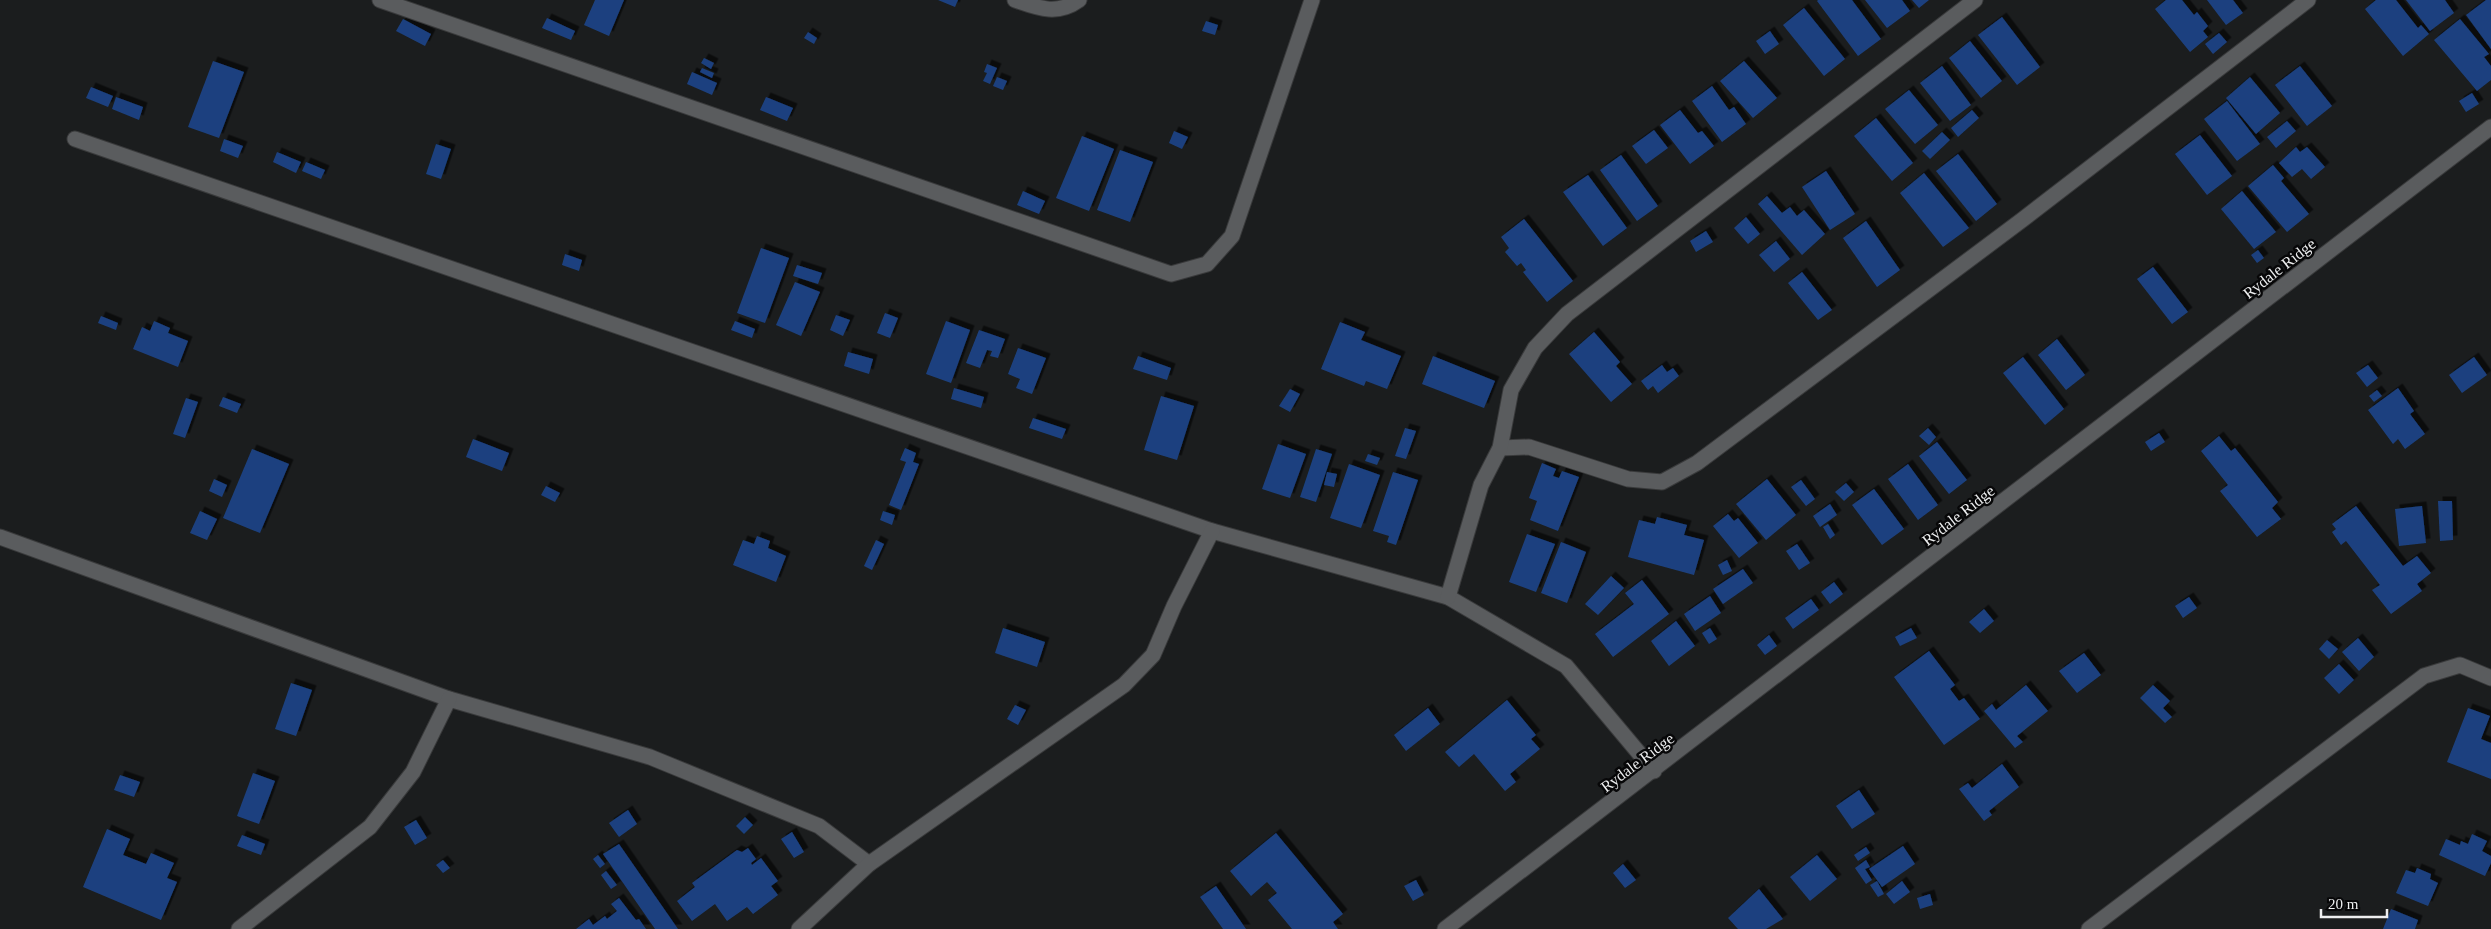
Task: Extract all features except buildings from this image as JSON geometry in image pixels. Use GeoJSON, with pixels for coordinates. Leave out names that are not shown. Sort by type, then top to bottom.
{"type":"FeatureCollection","features":[{"type":"Feature","properties":{"kind":"street"},"geometry":{"type":"LineString","coordinates":[[380,0],[1171,274],[1207,264],[1232,236],[1312,0]]}},
{"type":"Feature","properties":{"kind":"street"},"geometry":{"type":"LineString","coordinates":[[1015,0],[1044,11],[1068,8],[1079,0]]}},
{"type":"Feature","properties":{"kind":"street"},"geometry":{"type":"LineString","coordinates":[[1448,597],[1482,485],[1500,448],[1511,390],[1535,348],[1567,314],[1975,0]]}},
{"type":"Feature","properties":{"kind":"street"},"geometry":{"type":"LineString","coordinates":[[1500,448],[1530,446],[1628,479],[1662,482],[1697,463],[2014,226],[2308,0]]}},
{"type":"Feature","properties":{"kind":"street","name":"Rydale Ridge"},"geometry":{"type":"LineString","coordinates":[[1445,929],[1654,771],[2491,127]]}},
{"type":"Feature","properties":{"kind":"street"},"geometry":{"type":"LineString","coordinates":[[76,139],[1212,531],[1448,597],[1566,666],[1654,771]]}},
{"type":"Feature","properties":{"kind":"street"},"geometry":{"type":"LineString","coordinates":[[798,929],[869,864],[1124,685],[1153,655],[1174,606],[1212,531]]}},
{"type":"Feature","properties":{"kind":"street"},"geometry":{"type":"LineString","coordinates":[[0,537],[449,698],[650,757],[820,826],[869,864]]}},
{"type":"Feature","properties":{"kind":"street"},"geometry":{"type":"LineString","coordinates":[[2090,929],[2424,676],[2460,665],[2491,678]]}},
{"type":"Feature","properties":{"kind":"street"},"geometry":{"type":"LineString","coordinates":[[239,929],[370,827],[413,772],[449,698]]}}]}
